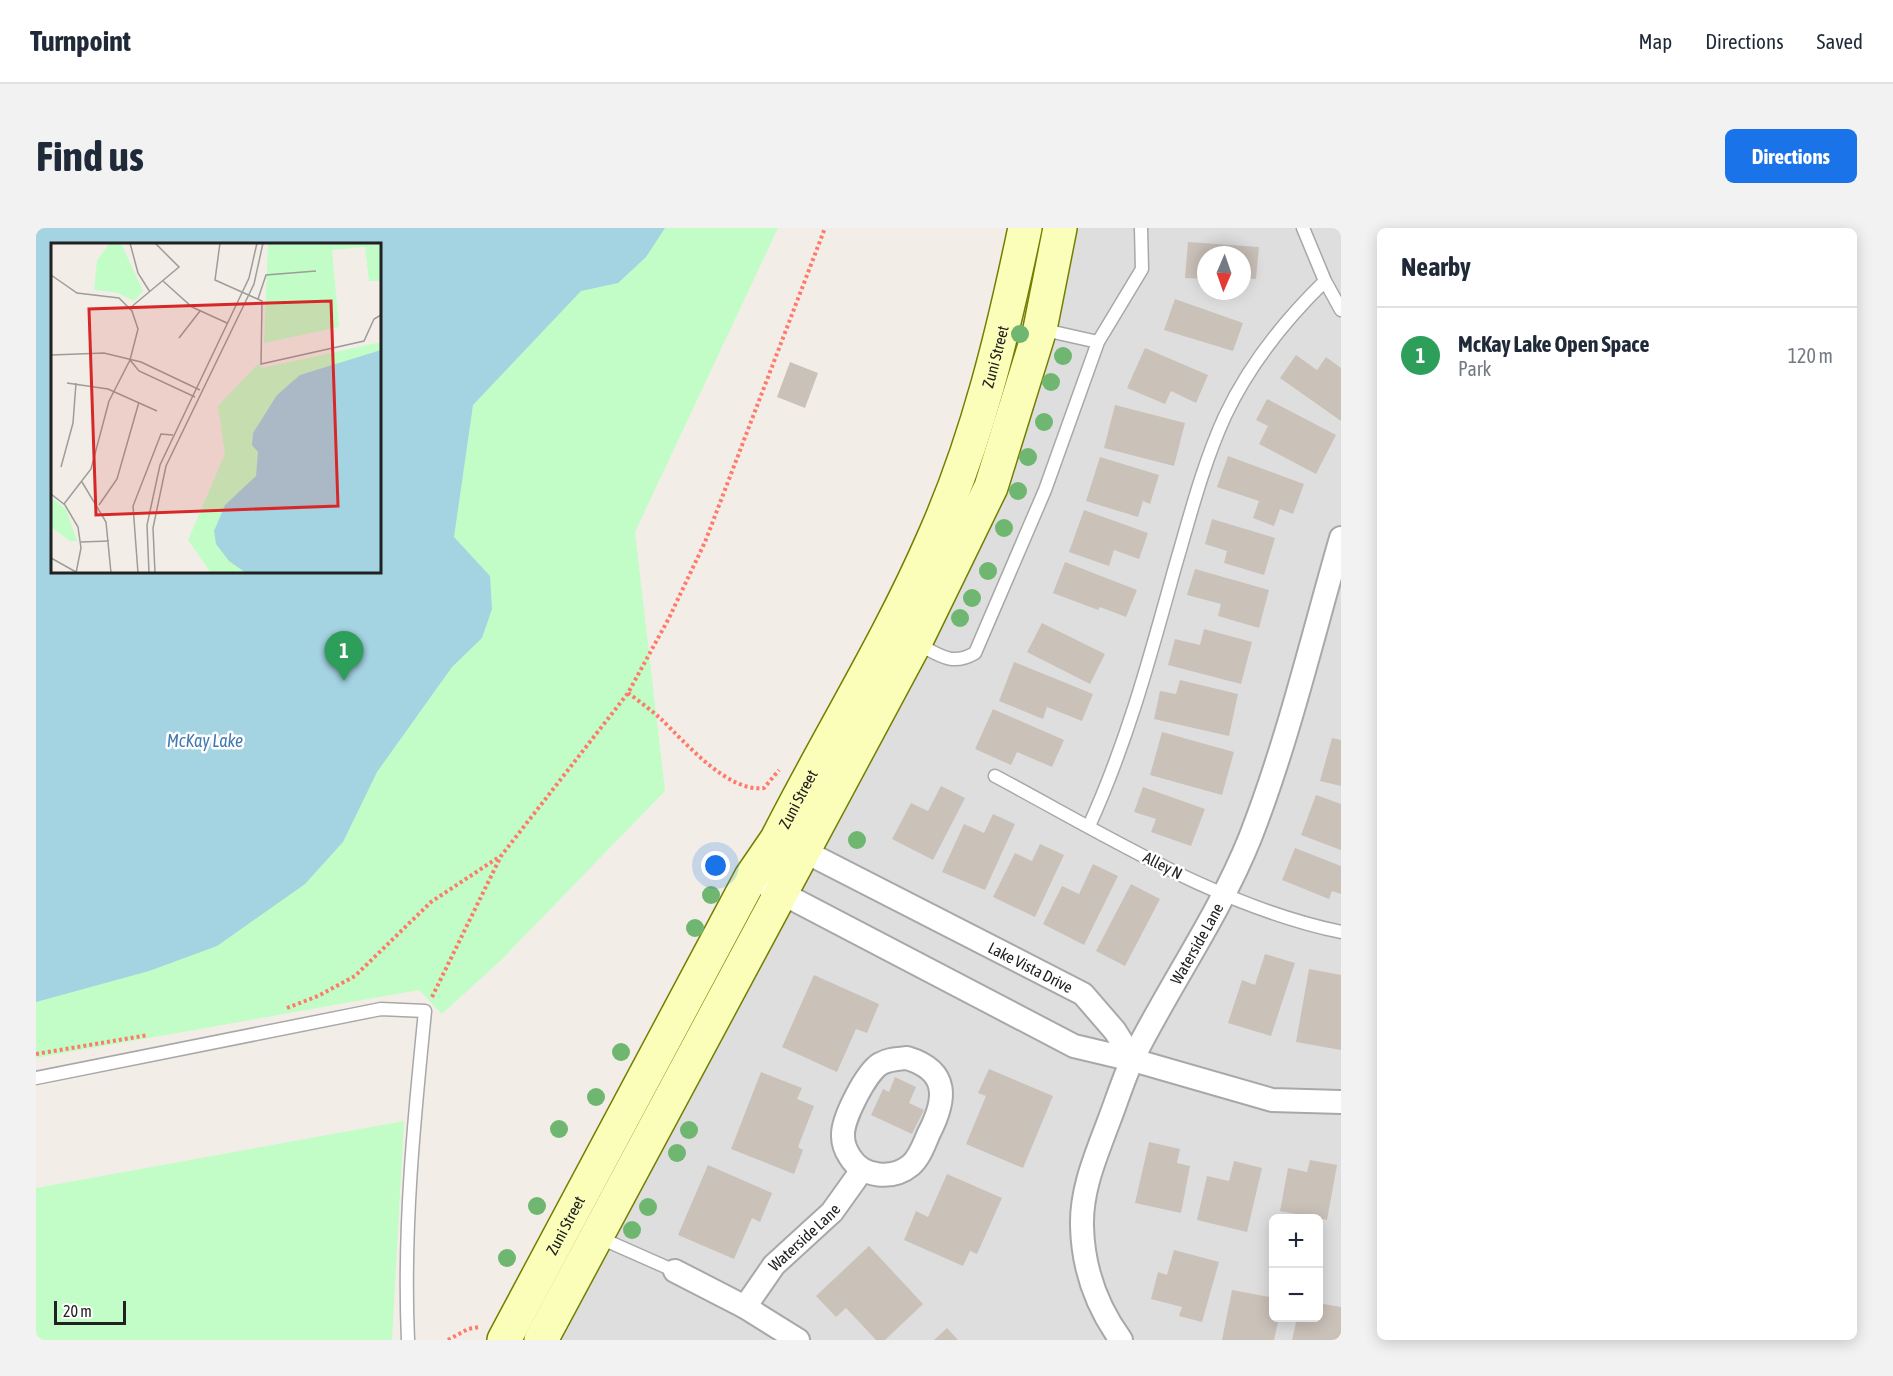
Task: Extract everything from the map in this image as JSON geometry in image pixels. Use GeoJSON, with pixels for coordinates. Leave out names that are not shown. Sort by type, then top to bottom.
{"type":"FeatureCollection","features":[{"type":"Feature","properties":{"kind":"main road","name":"Zuni Street"},"geometry":{"type":"LineString","coordinates":[[541,1340],[782,893],[791,845],[876,653],[938,528],[962,468],[993,369],[1025,228]]}},
{"type":"Feature","properties":{"kind":"main road","name":"Zuni Street"},"geometry":{"type":"LineString","coordinates":[[496,1335],[751,877],[791,845],[915,643],[991,487],[1040,329],[1060,228]]}},
{"type":"Feature","properties":{"kind":"street","name":"Waterside Lane"},"geometry":{"type":"LineString","coordinates":[[1120,1340],[1108,1323],[1093,1290],[1085,1258],[1082,1226],[1084,1196],[1093,1164],[1132,1060],[1223,896],[1249,839],[1272,777],[1341,538]]}},
{"type":"Feature","properties":{"kind":"street","name":"Lake Vista Drive"},"geometry":{"type":"LineString","coordinates":[[791,845],[1083,994],[1115,1031],[1132,1060]]}},
{"type":"Feature","properties":{"kind":"street"},"geometry":{"type":"LineString","coordinates":[[751,877],[1074,1046],[1272,1100],[1341,1102]]}},
{"type":"Feature","properties":{"kind":"street"},"geometry":{"type":"LineString","coordinates":[[907,1058],[920,1062],[932,1070],[940,1083],[943,1096],[941,1110],[920,1153],[912,1164],[888,1175],[862,1170],[845,1149],[844,1122],[869,1074],[880,1064],[893,1059],[907,1058]]}},
{"type":"Feature","properties":{"kind":"street","name":"Waterside Lane"},"geometry":{"type":"LineString","coordinates":[[745,1307],[774,1265],[832,1212],[862,1170]]}},
{"type":"Feature","properties":{"kind":"street"},"geometry":{"type":"LineString","coordinates":[[675,1271],[745,1307],[798,1340]]}},
{"type":"Feature","properties":{"kind":"lane"},"geometry":{"type":"LineString","coordinates":[[915,643],[948,659],[963,660],[975,652],[1045,490],[1098,342],[1142,269],[1141,228]]}},
{"type":"Feature","properties":{"kind":"lane"},"geometry":{"type":"LineString","coordinates":[[1303,228],[1325,281],[1341,310]]}},
{"type":"Feature","properties":{"kind":"lane"},"geometry":{"type":"LineString","coordinates":[[1089,826],[1115,768],[1131,720],[1204,465],[1226,415],[1248,374],[1275,335],[1325,281]]}},
{"type":"Feature","properties":{"kind":"lane"},"geometry":{"type":"LineString","coordinates":[[1040,329],[1098,342]]}},
{"type":"Feature","properties":{"kind":"lane","name":"Alley N"},"geometry":{"type":"LineString","coordinates":[[995,776],[1223,896],[1293,920],[1341,932]]}},
{"type":"Feature","properties":{"kind":"lane"},"geometry":{"type":"LineString","coordinates":[[36,1078],[381,1009],[425,1011],[411,1156],[405,1281],[408,1340]]}},
{"type":"Feature","properties":{"kind":"lane"},"geometry":{"type":"LineString","coordinates":[[598,1237],[675,1271]]}},
{"type":"Feature","properties":{"kind":"path"},"geometry":{"type":"LineString","coordinates":[[425,1011],[501,856],[628,693],[669,618],[705,542],[825,228]]}},
{"type":"Feature","properties":{"kind":"path"},"geometry":{"type":"LineString","coordinates":[[628,693],[659,717],[695,755],[747,786],[764,788],[779,769]]}},
{"type":"Feature","properties":{"kind":"path"},"geometry":{"type":"LineString","coordinates":[[278,1010],[318,996],[355,976],[431,902],[501,856]]}},
{"type":"Feature","properties":{"kind":"path"},"geometry":{"type":"LineString","coordinates":[[36,1054],[149,1035]]}},
{"type":"Feature","properties":{"kind":"path"},"geometry":{"type":"LineString","coordinates":[[447,1340],[468,1329],[479,1327],[496,1335]]}},
{"type":"Feature","properties":{"kind":"shaded area"},"geometry":{"type":"Polygon","coordinates":[[[1077,228],[1341,228],[1341,1340],[556,1340],[1026,428],[1077,228]]]}},
{"type":"Feature","properties":{"kind":"green space"},"geometry":{"type":"Polygon","coordinates":[[[36,228],[778,228],[635,532],[665,791],[500,961],[442,1014],[419,990],[36,1058],[36,228]]]}},
{"type":"Feature","properties":{"kind":"green space"},"geometry":{"type":"Polygon","coordinates":[[[404,1121],[392,1340],[36,1340],[36,1188],[404,1121]]]}},
{"type":"Feature","properties":{"kind":"water","name":"McKay Lake"},"geometry":{"type":"Polygon","coordinates":[[[36,228],[665,228],[646,257],[618,283],[581,291],[473,405],[454,537],[490,576],[492,609],[482,638],[452,667],[377,772],[343,842],[305,884],[217,946],[149,971],[36,1002],[36,228]]]}},
{"type":"Feature","properties":{"kind":"building"},"geometry":{"type":"Polygon","coordinates":[[[1188,242],[1245,246],[1197,246],[1197,279],[1185,278],[1188,242]]]}},
{"type":"Feature","properties":{"kind":"building"},"geometry":{"type":"Polygon","coordinates":[[[1251,246],[1259,247],[1256,279],[1251,279],[1251,246]]]}},
{"type":"Feature","properties":{"kind":"building"},"geometry":{"type":"Polygon","coordinates":[[[1175,299],[1243,323],[1233,351],[1164,330],[1175,299]]]}},
{"type":"Feature","properties":{"kind":"building"},"geometry":{"type":"Polygon","coordinates":[[[1145,348],[1208,375],[1196,403],[1171,391],[1165,404],[1127,388],[1145,348]]]}},
{"type":"Feature","properties":{"kind":"building"},"geometry":{"type":"Polygon","coordinates":[[[1296,355],[1317,370],[1326,357],[1341,368],[1341,421],[1280,378],[1296,355]]]}},
{"type":"Feature","properties":{"kind":"building"},"geometry":{"type":"Polygon","coordinates":[[[790,362],[818,373],[805,408],[777,397],[790,362]]]}},
{"type":"Feature","properties":{"kind":"building"},"geometry":{"type":"Polygon","coordinates":[[[1267,399],[1336,435],[1316,474],[1259,444],[1268,426],[1256,420],[1267,399]]]}},
{"type":"Feature","properties":{"kind":"building"},"geometry":{"type":"Polygon","coordinates":[[[1115,405],[1185,423],[1174,466],[1104,448],[1115,405]]]}},
{"type":"Feature","properties":{"kind":"building"},"geometry":{"type":"Polygon","coordinates":[[[1228,456],[1304,484],[1293,514],[1280,509],[1274,526],[1253,518],[1259,501],[1217,487],[1228,456]]]}},
{"type":"Feature","properties":{"kind":"building"},"geometry":{"type":"Polygon","coordinates":[[[1100,457],[1159,475],[1150,504],[1143,501],[1138,517],[1086,501],[1100,457]]]}},
{"type":"Feature","properties":{"kind":"building"},"geometry":{"type":"Polygon","coordinates":[[[1084,510],[1148,533],[1139,559],[1114,550],[1109,566],[1069,552],[1084,510]]]}},
{"type":"Feature","properties":{"kind":"building"},"geometry":{"type":"Polygon","coordinates":[[[1212,519],[1275,538],[1264,575],[1224,563],[1227,551],[1205,544],[1212,519]]]}},
{"type":"Feature","properties":{"kind":"building"},"geometry":{"type":"Polygon","coordinates":[[[1065,562],[1137,590],[1126,617],[1100,607],[1098,610],[1053,593],[1065,562]]]}},
{"type":"Feature","properties":{"kind":"building"},"geometry":{"type":"Polygon","coordinates":[[[1195,569],[1269,590],[1259,628],[1218,616],[1221,604],[1187,595],[1195,569]]]}},
{"type":"Feature","properties":{"kind":"building"},"geometry":{"type":"Polygon","coordinates":[[[1042,623],[1105,654],[1090,684],[1027,652],[1042,623]]]}},
{"type":"Feature","properties":{"kind":"building"},"geometry":{"type":"Polygon","coordinates":[[[1204,629],[1252,642],[1241,684],[1168,665],[1175,639],[1200,645],[1204,629]]]}},
{"type":"Feature","properties":{"kind":"building"},"geometry":{"type":"Polygon","coordinates":[[[1014,662],[1093,694],[1082,721],[1047,707],[1043,719],[999,701],[1014,662]]]}},
{"type":"Feature","properties":{"kind":"building"},"geometry":{"type":"Polygon","coordinates":[[[1180,680],[1238,694],[1229,736],[1154,719],[1160,691],[1176,694],[1180,680]]]}},
{"type":"Feature","properties":{"kind":"building"},"geometry":{"type":"Polygon","coordinates":[[[993,709],[1064,740],[1052,767],[1017,752],[1011,765],[975,749],[993,709]]]}},
{"type":"Feature","properties":{"kind":"building"},"geometry":{"type":"Polygon","coordinates":[[[1162,732],[1234,752],[1222,795],[1150,775],[1162,732]]]}},
{"type":"Feature","properties":{"kind":"building"},"geometry":{"type":"Polygon","coordinates":[[[1332,738],[1341,740],[1341,786],[1320,781],[1332,738]]]}},
{"type":"Feature","properties":{"kind":"building"},"geometry":{"type":"Polygon","coordinates":[[[941,786],[965,798],[933,860],[892,839],[911,803],[928,811],[941,786]]]}},
{"type":"Feature","properties":{"kind":"building"},"geometry":{"type":"Polygon","coordinates":[[[1143,787],[1205,809],[1191,846],[1151,832],[1156,819],[1134,812],[1143,787]]]}},
{"type":"Feature","properties":{"kind":"building"},"geometry":{"type":"Polygon","coordinates":[[[1316,795],[1341,804],[1341,850],[1301,835],[1316,795]]]}},
{"type":"Feature","properties":{"kind":"building"},"geometry":{"type":"Polygon","coordinates":[[[993,814],[1015,824],[985,890],[942,872],[964,824],[984,833],[993,814]]]}},
{"type":"Feature","properties":{"kind":"building"},"geometry":{"type":"Polygon","coordinates":[[[1040,844],[1064,855],[1035,917],[993,897],[1015,853],[1032,861],[1040,844]]]}},
{"type":"Feature","properties":{"kind":"building"},"geometry":{"type":"Polygon","coordinates":[[[1295,848],[1341,866],[1341,894],[1332,891],[1329,899],[1282,880],[1295,848]]]}},
{"type":"Feature","properties":{"kind":"building"},"geometry":{"type":"Polygon","coordinates":[[[1093,864],[1118,876],[1084,945],[1043,924],[1062,886],[1079,894],[1093,864]]]}},
{"type":"Feature","properties":{"kind":"building"},"geometry":{"type":"Polygon","coordinates":[[[1131,884],[1160,899],[1125,966],[1096,951],[1131,884]]]}},
{"type":"Feature","properties":{"kind":"building"},"geometry":{"type":"Polygon","coordinates":[[[1265,954],[1295,963],[1271,1036],[1228,1023],[1242,980],[1255,985],[1265,954]]]}},
{"type":"Feature","properties":{"kind":"building"},"geometry":{"type":"Polygon","coordinates":[[[1309,969],[1341,975],[1341,1050],[1296,1042],[1309,969]]]}},
{"type":"Feature","properties":{"kind":"building"},"geometry":{"type":"Polygon","coordinates":[[[814,975],[879,1004],[867,1033],[856,1029],[837,1072],[782,1047],[814,975]]]}},
{"type":"Feature","properties":{"kind":"building"},"geometry":{"type":"Polygon","coordinates":[[[989,1069],[1053,1096],[1023,1168],[966,1144],[986,1096],[978,1093],[989,1069]]]}},
{"type":"Feature","properties":{"kind":"building"},"geometry":{"type":"Polygon","coordinates":[[[761,1072],[802,1088],[797,1099],[814,1106],[798,1147],[803,1150],[794,1174],[731,1149],[761,1072]]]}},
{"type":"Feature","properties":{"kind":"building"},"geometry":{"type":"Polygon","coordinates":[[[895,1077],[916,1087],[909,1103],[924,1110],[912,1134],[871,1115],[883,1089],[889,1092],[895,1077]]]}},
{"type":"Feature","properties":{"kind":"building"},"geometry":{"type":"Polygon","coordinates":[[[1149,1142],[1180,1149],[1177,1163],[1190,1166],[1181,1213],[1135,1203],[1149,1142]]]}},
{"type":"Feature","properties":{"kind":"building"},"geometry":{"type":"Polygon","coordinates":[[[1310,1160],[1337,1165],[1327,1220],[1323,1219],[1323,1214],[1296,1214],[1280,1211],[1288,1168],[1307,1172],[1310,1160]]]}},
{"type":"Feature","properties":{"kind":"building"},"geometry":{"type":"Polygon","coordinates":[[[1234,1161],[1262,1168],[1247,1232],[1197,1220],[1207,1176],[1229,1181],[1234,1161]]]}},
{"type":"Feature","properties":{"kind":"building"},"geometry":{"type":"Polygon","coordinates":[[[708,1165],[772,1193],[760,1222],[752,1218],[734,1259],[678,1235],[708,1165]]]}},
{"type":"Feature","properties":{"kind":"building"},"geometry":{"type":"Polygon","coordinates":[[[947,1174],[1002,1198],[977,1254],[970,1251],[963,1266],[904,1240],[916,1211],[928,1217],[947,1174]]]}},
{"type":"Feature","properties":{"kind":"building"},"geometry":{"type":"Polygon","coordinates":[[[869,1246],[923,1304],[885,1340],[876,1340],[846,1308],[836,1317],[816,1296],[869,1246]]]}},
{"type":"Feature","properties":{"kind":"building"},"geometry":{"type":"Polygon","coordinates":[[[1174,1250],[1219,1262],[1202,1322],[1179,1316],[1182,1307],[1151,1299],[1158,1272],[1167,1275],[1174,1250]]]}},
{"type":"Feature","properties":{"kind":"building"},"geometry":{"type":"Polygon","coordinates":[[[1232,1290],[1269,1297],[1269,1322],[1278,1322],[1274,1340],[1222,1340],[1232,1290]]]}},
{"type":"Feature","properties":{"kind":"building"},"geometry":{"type":"Polygon","coordinates":[[[1323,1304],[1341,1307],[1341,1340],[1292,1340],[1296,1322],[1323,1322],[1323,1304]]]}},
{"type":"Feature","properties":{"kind":"building"},"geometry":{"type":"Polygon","coordinates":[[[947,1328],[958,1340],[934,1340],[947,1328]]]}},
{"type":"Feature","properties":{"kind":"place","name":"McKay Lake Open Space"},"geometry":{"type":"Point","coordinates":[344,681]}}]}
